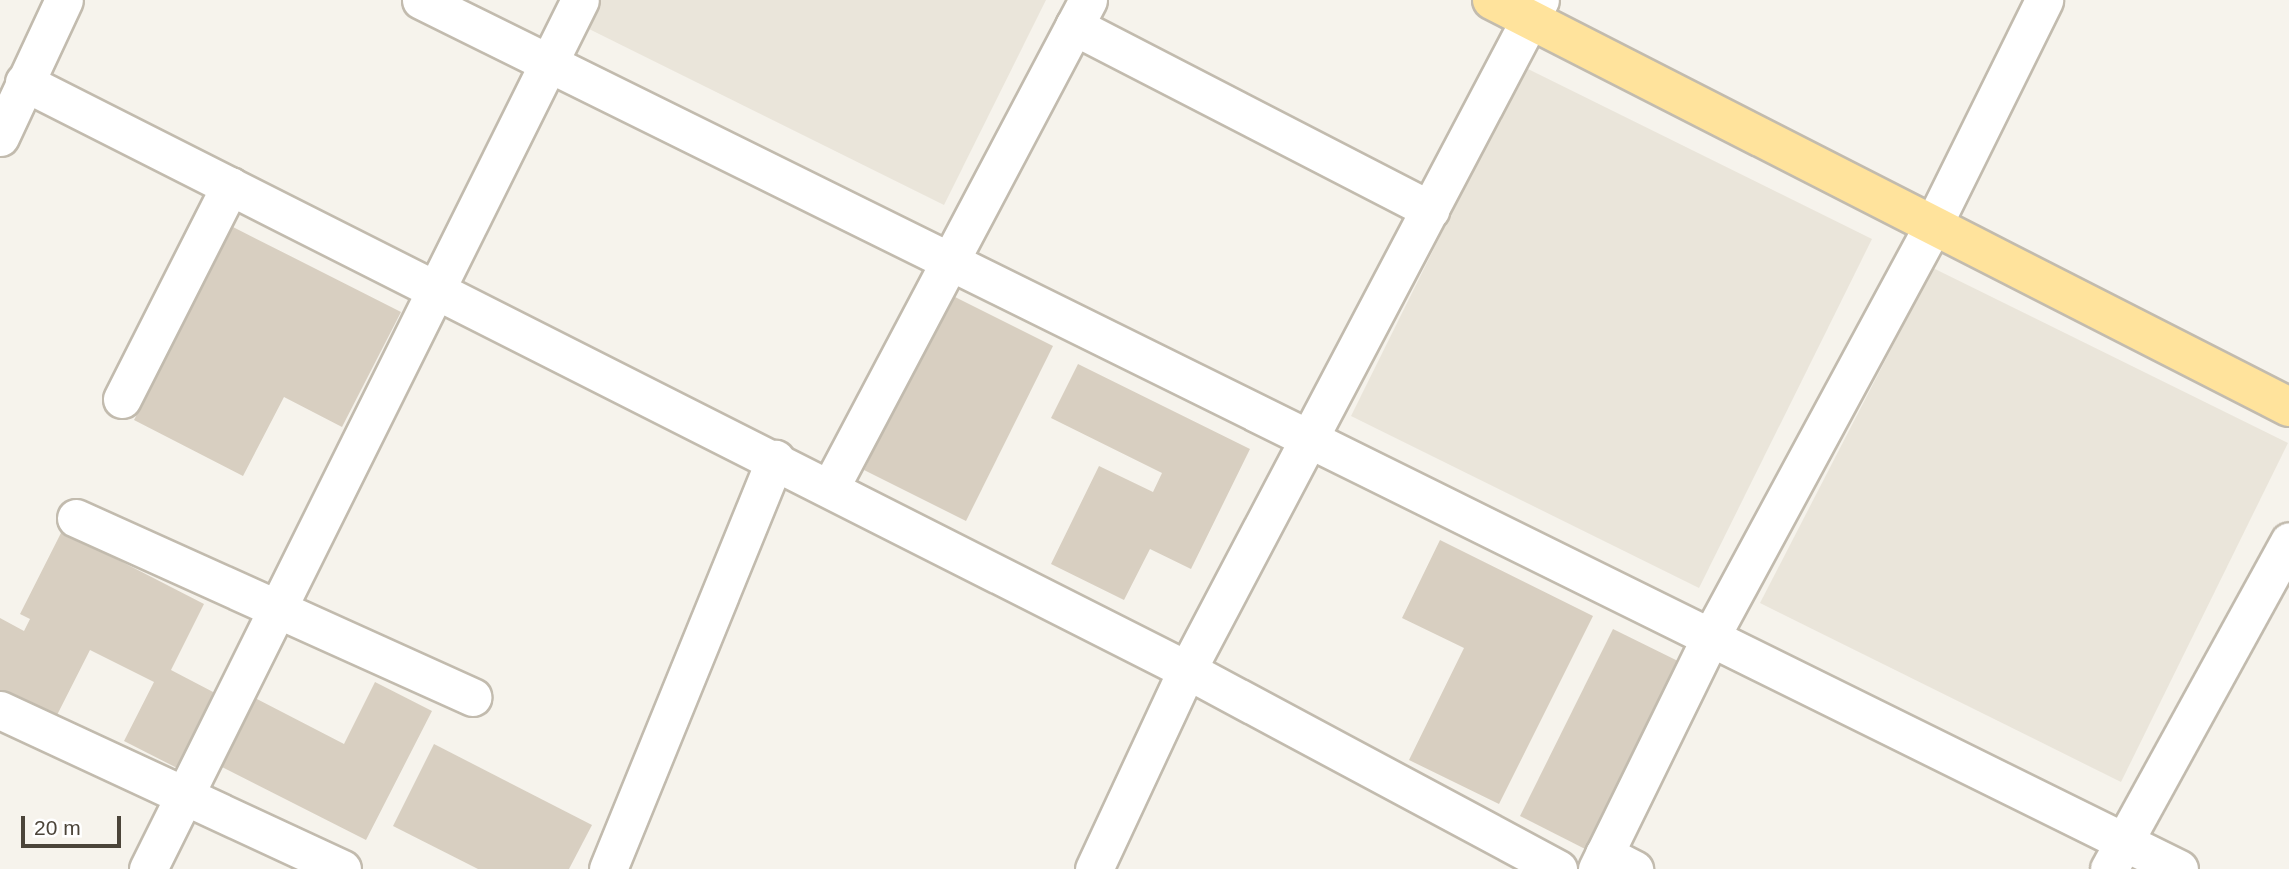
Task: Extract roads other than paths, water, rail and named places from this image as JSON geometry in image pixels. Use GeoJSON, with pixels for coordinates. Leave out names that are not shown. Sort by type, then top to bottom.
{"type":"FeatureCollection","features":[{"type":"Feature","properties":{"kind":"main road"},"geometry":{"type":"LineString","coordinates":[[1492,0],[1535,10],[1933,225],[2289,407]]}},
{"type":"Feature","properties":{"kind":"street"},"geometry":{"type":"LineString","coordinates":[[0,137],[64,0]]}},
{"type":"Feature","properties":{"kind":"street"},"geometry":{"type":"LineString","coordinates":[[421,0],[1306,441],[1710,638],[2116,855],[2179,869]]}},
{"type":"Feature","properties":{"kind":"street"},"geometry":{"type":"LineString","coordinates":[[148,869],[433,287],[580,0]]}},
{"type":"Feature","properties":{"kind":"street"},"geometry":{"type":"LineString","coordinates":[[1612,864],[1710,638],[1933,225],[2044,0]]}},
{"type":"Feature","properties":{"kind":"street"},"geometry":{"type":"LineString","coordinates":[[1094,869],[1187,670],[1535,10]]}},
{"type":"Feature","properties":{"kind":"street"},"geometry":{"type":"LineString","coordinates":[[830,488],[1081,13],[1430,210]]}},
{"type":"Feature","properties":{"kind":"street"},"geometry":{"type":"LineString","coordinates":[[24,82],[775,459],[1187,670],[1558,869]]}},
{"type":"Feature","properties":{"kind":"street"},"geometry":{"type":"LineString","coordinates":[[122,399],[230,186]]}},
{"type":"Feature","properties":{"kind":"street"},"geometry":{"type":"LineString","coordinates":[[608,869],[775,459]]}},
{"type":"Feature","properties":{"kind":"street"},"geometry":{"type":"LineString","coordinates":[[76,518],[276,611],[472,697]]}},
{"type":"Feature","properties":{"kind":"street"},"geometry":{"type":"LineString","coordinates":[[2116,855],[2289,541]]}},
{"type":"Feature","properties":{"kind":"street"},"geometry":{"type":"LineString","coordinates":[[0,710],[332,867]]}}]}
